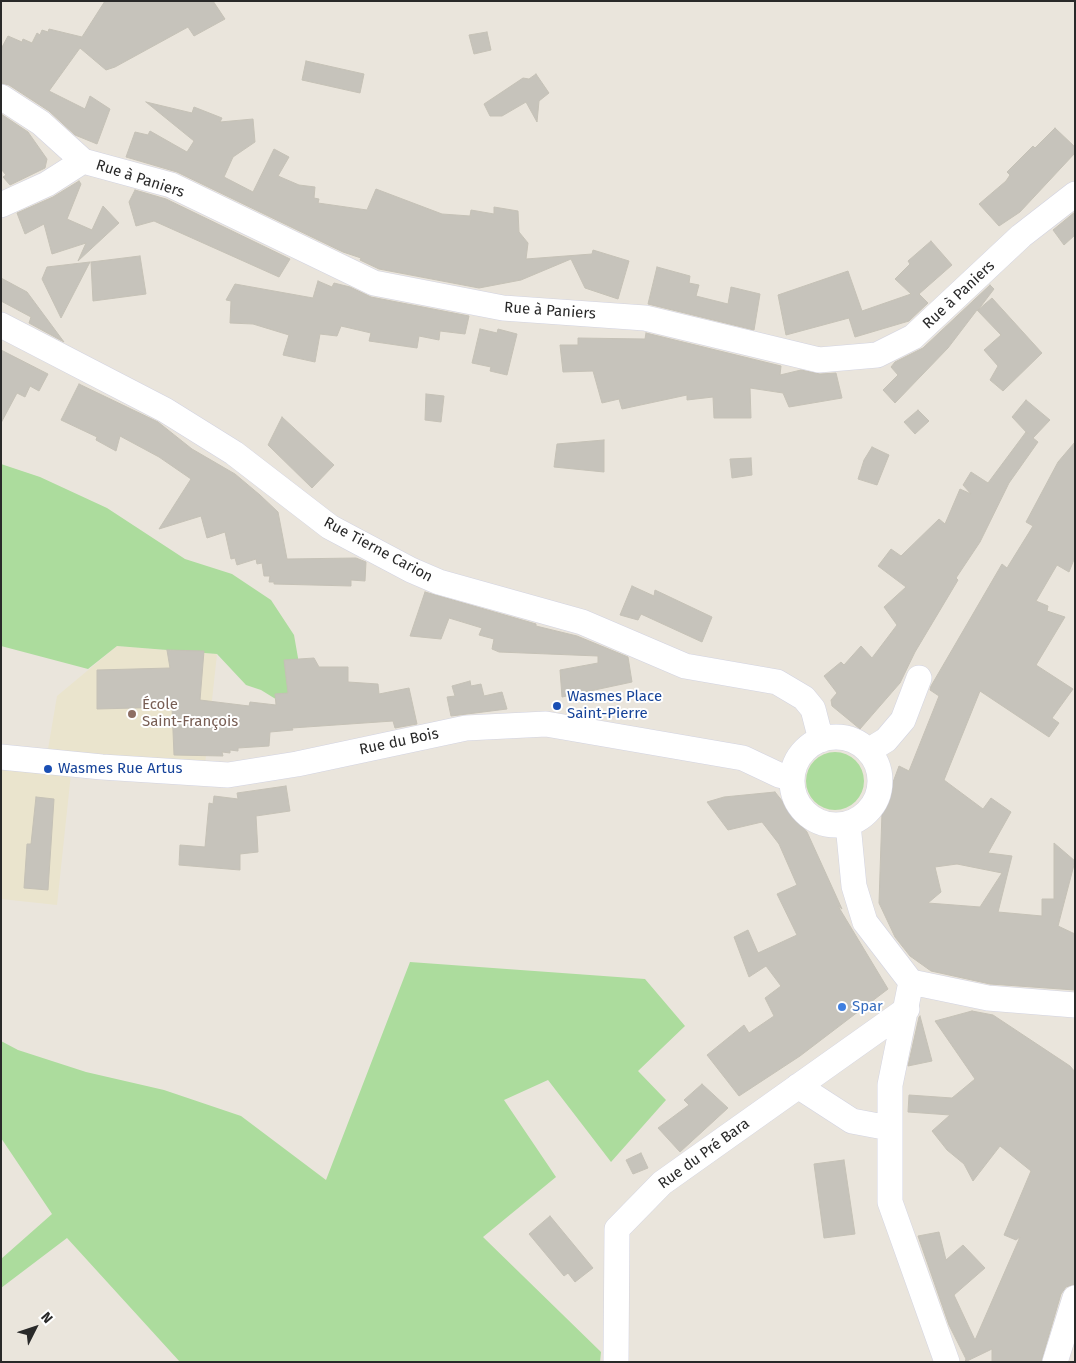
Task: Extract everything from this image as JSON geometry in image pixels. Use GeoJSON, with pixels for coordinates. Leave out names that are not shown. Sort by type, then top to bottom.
{"type":"FeatureCollection","features":[{"type":"Feature","properties":{"kind":"street"},"geometry":{"type":"LineString","coordinates":[[1,97],[41,123],[83,161]]}},
{"type":"Feature","properties":{"kind":"street","name":"Rue à Paniers"},"geometry":{"type":"LineString","coordinates":[[1,205],[47,184],[83,161],[171,185],[374,283],[503,308],[645,318],[819,360],[877,355],[913,337],[1021,236],[1075,194]]}},
{"type":"Feature","properties":{"kind":"street","name":"Rue Tierne Carion"},"geometry":{"type":"LineString","coordinates":[[1,325],[165,410],[234,453],[330,527],[411,570],[439,582],[582,622],[685,666],[777,682],[804,698],[813,709],[821,740]]}},
{"type":"Feature","properties":{"kind":"street"},"geometry":{"type":"LineString","coordinates":[[868,751],[886,740],[903,720],[920,678]]}},
{"type":"Feature","properties":{"kind":"street","name":"Rue du Bois"},"geometry":{"type":"LineString","coordinates":[[1,757],[102,767],[228,776],[297,764],[466,728],[546,724],[743,758],[779,775],[792,778]]}},
{"type":"Feature","properties":{"kind":"street"},"geometry":{"type":"LineString","coordinates":[[831,737],[845,738],[857,742],[868,751],[876,763],[880,778],[878,794],[870,808],[848,824],[820,822],[809,816],[795,796],[792,778],[796,763],[801,754],[809,746],[831,737]]}},
{"type":"Feature","properties":{"kind":"street"},"geometry":{"type":"LineString","coordinates":[[848,824],[854,886],[865,922],[911,982],[988,998],[1075,1005]]}},
{"type":"Feature","properties":{"kind":"street"},"geometry":{"type":"LineString","coordinates":[[911,982],[907,1009],[890,1084],[890,1202],[947,1362]]}},
{"type":"Feature","properties":{"kind":"street","name":"Rue du Pré Bara"},"geometry":{"type":"LineString","coordinates":[[616,1362],[617,1229],[662,1183],[907,1009]]}},
{"type":"Feature","properties":{"kind":"street"},"geometry":{"type":"LineString","coordinates":[[798,1086],[852,1121],[889,1128]]}},
{"type":"Feature","properties":{"kind":"street"},"geometry":{"type":"LineString","coordinates":[[1055,1362],[1075,1298]]}},
{"type":"Feature","properties":{"kind":"shaded area","name":"École Saint-François"},"geometry":{"type":"Polygon","coordinates":[[[117,646],[217,654],[204,774],[72,764],[57,905],[1,899],[1,757],[46,761],[57,696],[117,646]]]}},
{"type":"Feature","properties":{"kind":"green space"},"geometry":{"type":"Polygon","coordinates":[[[1,464],[40,477],[107,508],[185,559],[232,574],[271,600],[294,635],[301,675],[287,706],[261,690],[246,685],[217,654],[117,646],[88,669],[1,646],[1,464]]]}},
{"type":"Feature","properties":{"kind":"green space"},"geometry":{"type":"Polygon","coordinates":[[[835,752],[846,754],[859,765],[864,781],[862,792],[851,805],[835,810],[824,808],[811,797],[806,781],[808,770],[819,757],[835,752]]]}},
{"type":"Feature","properties":{"kind":"green space"},"geometry":{"type":"Polygon","coordinates":[[[410,962],[645,979],[685,1026],[638,1071],[666,1100],[611,1162],[548,1080],[504,1100],[556,1177],[483,1237],[601,1352],[600,1362],[180,1362],[67,1238],[1,1288],[1,1259],[52,1214],[1,1138],[1,1041],[18,1050],[86,1072],[164,1090],[241,1116],[326,1180],[410,962]]]}},
{"type":"Feature","properties":{"kind":"building"},"geometry":{"type":"Polygon","coordinates":[[[105,1],[213,1],[225,19],[194,36],[188,27],[115,67],[106,70],[80,48],[49,91],[85,109],[90,96],[110,109],[97,144],[75,135],[49,111],[9,85],[1,83],[1,49],[8,36],[22,42],[23,39],[32,43],[37,33],[40,35],[42,30],[48,32],[49,29],[82,37],[105,1]]]}},
{"type":"Feature","properties":{"kind":"building"},"geometry":{"type":"Polygon","coordinates":[[[487,32],[491,50],[474,54],[469,35],[487,32]]]}},
{"type":"Feature","properties":{"kind":"building"},"geometry":{"type":"Polygon","coordinates":[[[306,61],[364,74],[360,93],[302,80],[306,61]]]}},
{"type":"Feature","properties":{"kind":"building"},"geometry":{"type":"Polygon","coordinates":[[[536,74],[549,93],[539,101],[537,122],[526,102],[502,116],[490,116],[484,104],[523,78],[529,79],[536,74]]]}},
{"type":"Feature","properties":{"kind":"building"},"geometry":{"type":"Polygon","coordinates":[[[146,102],[192,113],[194,107],[222,118],[220,122],[253,119],[255,142],[233,157],[224,177],[253,192],[274,149],[289,157],[278,176],[299,185],[315,187],[314,198],[319,199],[318,203],[367,210],[376,189],[442,214],[470,216],[471,210],[494,214],[494,207],[518,211],[519,232],[528,243],[526,259],[592,254],[593,250],[629,261],[618,299],[585,288],[571,259],[521,280],[479,288],[379,269],[360,260],[361,258],[343,252],[177,172],[126,157],[135,132],[148,135],[150,131],[187,152],[194,141],[146,102]]]}},
{"type":"Feature","properties":{"kind":"building"},"geometry":{"type":"Polygon","coordinates":[[[1,114],[28,132],[47,159],[45,168],[10,185],[3,177],[6,175],[1,169],[1,114]]]}},
{"type":"Feature","properties":{"kind":"building"},"geometry":{"type":"Polygon","coordinates":[[[1055,128],[1075,147],[1075,153],[1020,212],[999,226],[979,204],[1006,181],[1010,175],[1007,172],[1033,146],[1035,148],[1055,128]]]}},
{"type":"Feature","properties":{"kind":"building"},"geometry":{"type":"Polygon","coordinates":[[[79,181],[81,184],[67,219],[92,230],[103,206],[119,223],[78,261],[86,243],[52,254],[44,224],[25,234],[17,213],[53,197],[79,181]]]}},
{"type":"Feature","properties":{"kind":"building"},"geometry":{"type":"Polygon","coordinates":[[[135,190],[166,199],[290,259],[279,277],[154,221],[136,226],[129,202],[135,190]]]}},
{"type":"Feature","properties":{"kind":"building"},"geometry":{"type":"Polygon","coordinates":[[[1075,212],[1075,235],[1064,245],[1053,230],[1075,212]]]}},
{"type":"Feature","properties":{"kind":"building"},"geometry":{"type":"Polygon","coordinates":[[[931,241],[952,265],[919,294],[928,303],[909,321],[855,337],[849,318],[786,335],[778,295],[848,271],[862,311],[911,294],[895,279],[910,264],[908,261],[931,241]]]}},
{"type":"Feature","properties":{"kind":"building"},"geometry":{"type":"Polygon","coordinates":[[[140,256],[146,294],[93,301],[91,262],[140,256]]]}},
{"type":"Feature","properties":{"kind":"building"},"geometry":{"type":"Polygon","coordinates":[[[90,262],[61,318],[42,279],[47,267],[90,262]]]}},
{"type":"Feature","properties":{"kind":"building"},"geometry":{"type":"Polygon","coordinates":[[[657,267],[690,276],[689,283],[699,285],[696,296],[728,304],[731,287],[760,294],[754,330],[648,304],[657,267]]]}},
{"type":"Feature","properties":{"kind":"building"},"geometry":{"type":"Polygon","coordinates":[[[1,278],[27,292],[64,342],[29,323],[31,317],[1,301],[1,278]]]}},
{"type":"Feature","properties":{"kind":"building"},"geometry":{"type":"Polygon","coordinates":[[[318,281],[332,287],[334,283],[350,287],[371,297],[469,316],[465,334],[440,331],[439,340],[419,336],[417,348],[369,341],[371,333],[341,326],[337,336],[320,334],[315,362],[283,355],[289,335],[253,324],[230,323],[231,301],[226,300],[235,284],[313,298],[318,281]]]}},
{"type":"Feature","properties":{"kind":"building"},"geometry":{"type":"Polygon","coordinates":[[[990,285],[994,289],[978,310],[992,298],[1042,353],[1003,391],[990,380],[998,366],[984,350],[1001,335],[977,310],[948,348],[895,403],[883,390],[898,375],[891,367],[895,362],[923,348],[990,285]]]}},
{"type":"Feature","properties":{"kind":"building"},"geometry":{"type":"Polygon","coordinates":[[[480,329],[497,333],[498,329],[517,334],[507,375],[490,371],[491,367],[472,363],[480,329]]]}},
{"type":"Feature","properties":{"kind":"building"},"geometry":{"type":"Polygon","coordinates":[[[646,333],[781,366],[780,375],[801,370],[820,374],[836,373],[842,398],[789,407],[783,393],[750,388],[751,418],[714,418],[713,397],[687,400],[687,395],[622,409],[619,399],[602,403],[593,371],[563,372],[560,345],[578,345],[578,338],[645,339],[646,333]]]}},
{"type":"Feature","properties":{"kind":"building"},"geometry":{"type":"Polygon","coordinates":[[[1,350],[48,374],[39,391],[30,386],[25,397],[17,393],[1,423],[1,350]]]}},
{"type":"Feature","properties":{"kind":"building"},"geometry":{"type":"Polygon","coordinates":[[[79,384],[158,422],[192,449],[235,474],[260,495],[278,512],[287,559],[356,558],[366,562],[365,581],[351,580],[351,586],[274,584],[274,582],[269,582],[270,576],[264,576],[262,563],[257,564],[256,559],[237,565],[235,558],[231,559],[225,532],[207,538],[201,516],[159,529],[191,479],[159,457],[120,436],[116,451],[96,440],[97,437],[61,420],[79,384]]]}},
{"type":"Feature","properties":{"kind":"building"},"geometry":{"type":"Polygon","coordinates":[[[426,394],[444,396],[441,422],[425,420],[426,394]]]}},
{"type":"Feature","properties":{"kind":"building"},"geometry":{"type":"Polygon","coordinates":[[[1026,400],[1050,420],[1033,438],[1038,442],[1009,483],[980,542],[956,578],[958,580],[915,652],[900,683],[860,729],[832,706],[831,700],[837,693],[824,676],[841,662],[844,665],[861,646],[872,658],[897,625],[884,607],[906,587],[878,566],[891,549],[901,556],[939,519],[945,524],[960,489],[971,494],[963,485],[971,472],[988,483],[1026,432],[1028,434],[1012,417],[1026,400]]]}},
{"type":"Feature","properties":{"kind":"building"},"geometry":{"type":"Polygon","coordinates":[[[918,410],[929,421],[915,434],[904,422],[918,410]]]}},
{"type":"Feature","properties":{"kind":"building"},"geometry":{"type":"Polygon","coordinates":[[[282,417],[334,465],[312,488],[268,445],[282,417]]]}},
{"type":"Feature","properties":{"kind":"building"},"geometry":{"type":"Polygon","coordinates":[[[604,440],[604,472],[554,467],[557,444],[604,440]]]}},
{"type":"Feature","properties":{"kind":"building"},"geometry":{"type":"Polygon","coordinates":[[[1075,442],[1075,557],[1069,572],[1057,565],[1036,601],[1048,606],[1047,611],[1065,617],[1036,665],[1073,689],[1052,718],[1059,723],[1049,737],[980,691],[944,780],[983,809],[991,798],[1011,812],[988,853],[1012,856],[998,912],[1042,916],[1042,899],[1054,899],[1054,843],[1075,861],[1058,926],[1075,934],[1075,990],[990,984],[931,971],[910,956],[895,937],[879,903],[882,812],[899,766],[909,771],[939,696],[930,690],[931,686],[1002,564],[1007,568],[1033,526],[1026,522],[1058,462],[1075,442]],[[957,864],[935,867],[941,892],[928,903],[980,907],[1002,873],[957,864]]]}},
{"type":"Feature","properties":{"kind":"building"},"geometry":{"type":"Polygon","coordinates":[[[872,447],[889,455],[877,485],[858,479],[864,460],[872,447]]]}},
{"type":"Feature","properties":{"kind":"building"},"geometry":{"type":"Polygon","coordinates":[[[751,458],[752,475],[732,478],[730,459],[751,458]]]}},
{"type":"Feature","properties":{"kind":"building"},"geometry":{"type":"Polygon","coordinates":[[[632,586],[654,596],[655,590],[712,617],[702,642],[641,614],[638,620],[620,615],[632,586]]]}},
{"type":"Feature","properties":{"kind":"building"},"geometry":{"type":"Polygon","coordinates":[[[425,592],[536,624],[536,626],[577,636],[628,657],[632,682],[562,697],[560,670],[598,663],[598,656],[499,652],[492,649],[494,639],[479,635],[482,628],[449,618],[441,639],[410,636],[425,592]]]}},
{"type":"Feature","properties":{"kind":"building"},"geometry":{"type":"Polygon","coordinates":[[[167,650],[204,651],[200,700],[249,706],[250,702],[276,705],[275,694],[288,693],[284,660],[314,658],[319,667],[348,667],[348,682],[378,684],[379,694],[409,688],[417,724],[395,728],[393,721],[292,728],[293,730],[270,732],[269,746],[238,748],[238,751],[230,750],[230,753],[222,752],[223,756],[174,755],[172,707],[97,709],[97,670],[170,668],[167,650]]]}},
{"type":"Feature","properties":{"kind":"building"},"geometry":{"type":"Polygon","coordinates":[[[470,681],[471,686],[481,684],[484,696],[502,692],[507,709],[451,716],[447,697],[455,696],[452,686],[470,681]]]}},
{"type":"Feature","properties":{"kind":"building"},"geometry":{"type":"Polygon","coordinates":[[[286,786],[290,811],[256,816],[258,852],[240,854],[240,870],[179,865],[180,845],[205,847],[209,803],[213,804],[214,796],[238,799],[237,793],[286,786]]]}},
{"type":"Feature","properties":{"kind":"building"},"geometry":{"type":"Polygon","coordinates":[[[775,792],[807,832],[842,909],[838,906],[888,989],[800,1056],[739,1096],[707,1055],[744,1025],[749,1033],[774,1016],[765,998],[781,986],[766,966],[749,977],[734,937],[748,930],[758,953],[797,935],[777,894],[797,885],[779,844],[762,822],[728,830],[707,802],[724,797],[775,792]]]}},
{"type":"Feature","properties":{"kind":"building"},"geometry":{"type":"Polygon","coordinates":[[[36,797],[54,799],[48,890],[24,888],[27,844],[31,844],[36,797]]]}},
{"type":"Feature","properties":{"kind":"building"},"geometry":{"type":"Polygon","coordinates":[[[972,1011],[993,1015],[1070,1066],[1075,1072],[1075,1284],[1066,1287],[1061,1294],[1041,1362],[992,1362],[992,1349],[965,1362],[966,1359],[949,1325],[918,1236],[939,1232],[946,1260],[963,1245],[985,1268],[954,1295],[975,1340],[1020,1237],[1016,1240],[1004,1235],[1031,1171],[1000,1146],[973,1181],[964,1164],[947,1150],[932,1131],[950,1115],[908,1112],[909,1095],[952,1098],[975,1079],[935,1021],[972,1011]]]}},
{"type":"Feature","properties":{"kind":"building"},"geometry":{"type":"Polygon","coordinates":[[[919,1017],[932,1061],[908,1066],[919,1017]]]}},
{"type":"Feature","properties":{"kind":"building"},"geometry":{"type":"Polygon","coordinates":[[[702,1084],[728,1108],[680,1152],[658,1128],[689,1105],[684,1100],[702,1084]]]}},
{"type":"Feature","properties":{"kind":"building"},"geometry":{"type":"Polygon","coordinates":[[[641,1153],[648,1168],[633,1174],[626,1160],[641,1153]]]}},
{"type":"Feature","properties":{"kind":"building"},"geometry":{"type":"Polygon","coordinates":[[[844,1160],[855,1234],[824,1238],[814,1164],[844,1160]]]}},
{"type":"Feature","properties":{"kind":"building"},"geometry":{"type":"Polygon","coordinates":[[[550,1216],[593,1268],[575,1282],[568,1273],[564,1276],[529,1234],[550,1216]]]}},
{"type":"Feature","properties":{"kind":"place","name":"Wasmes Place Saint-Pierre"},"geometry":{"type":"Point","coordinates":[557,706]}},
{"type":"Feature","properties":{"kind":"place","name":"École Saint-François"},"geometry":{"type":"Point","coordinates":[132,714]}},
{"type":"Feature","properties":{"kind":"place","name":"Wasmes Rue Artus"},"geometry":{"type":"Point","coordinates":[48,769]}},
{"type":"Feature","properties":{"kind":"place","name":"Spar"},"geometry":{"type":"Point","coordinates":[842,1007]}}]}
